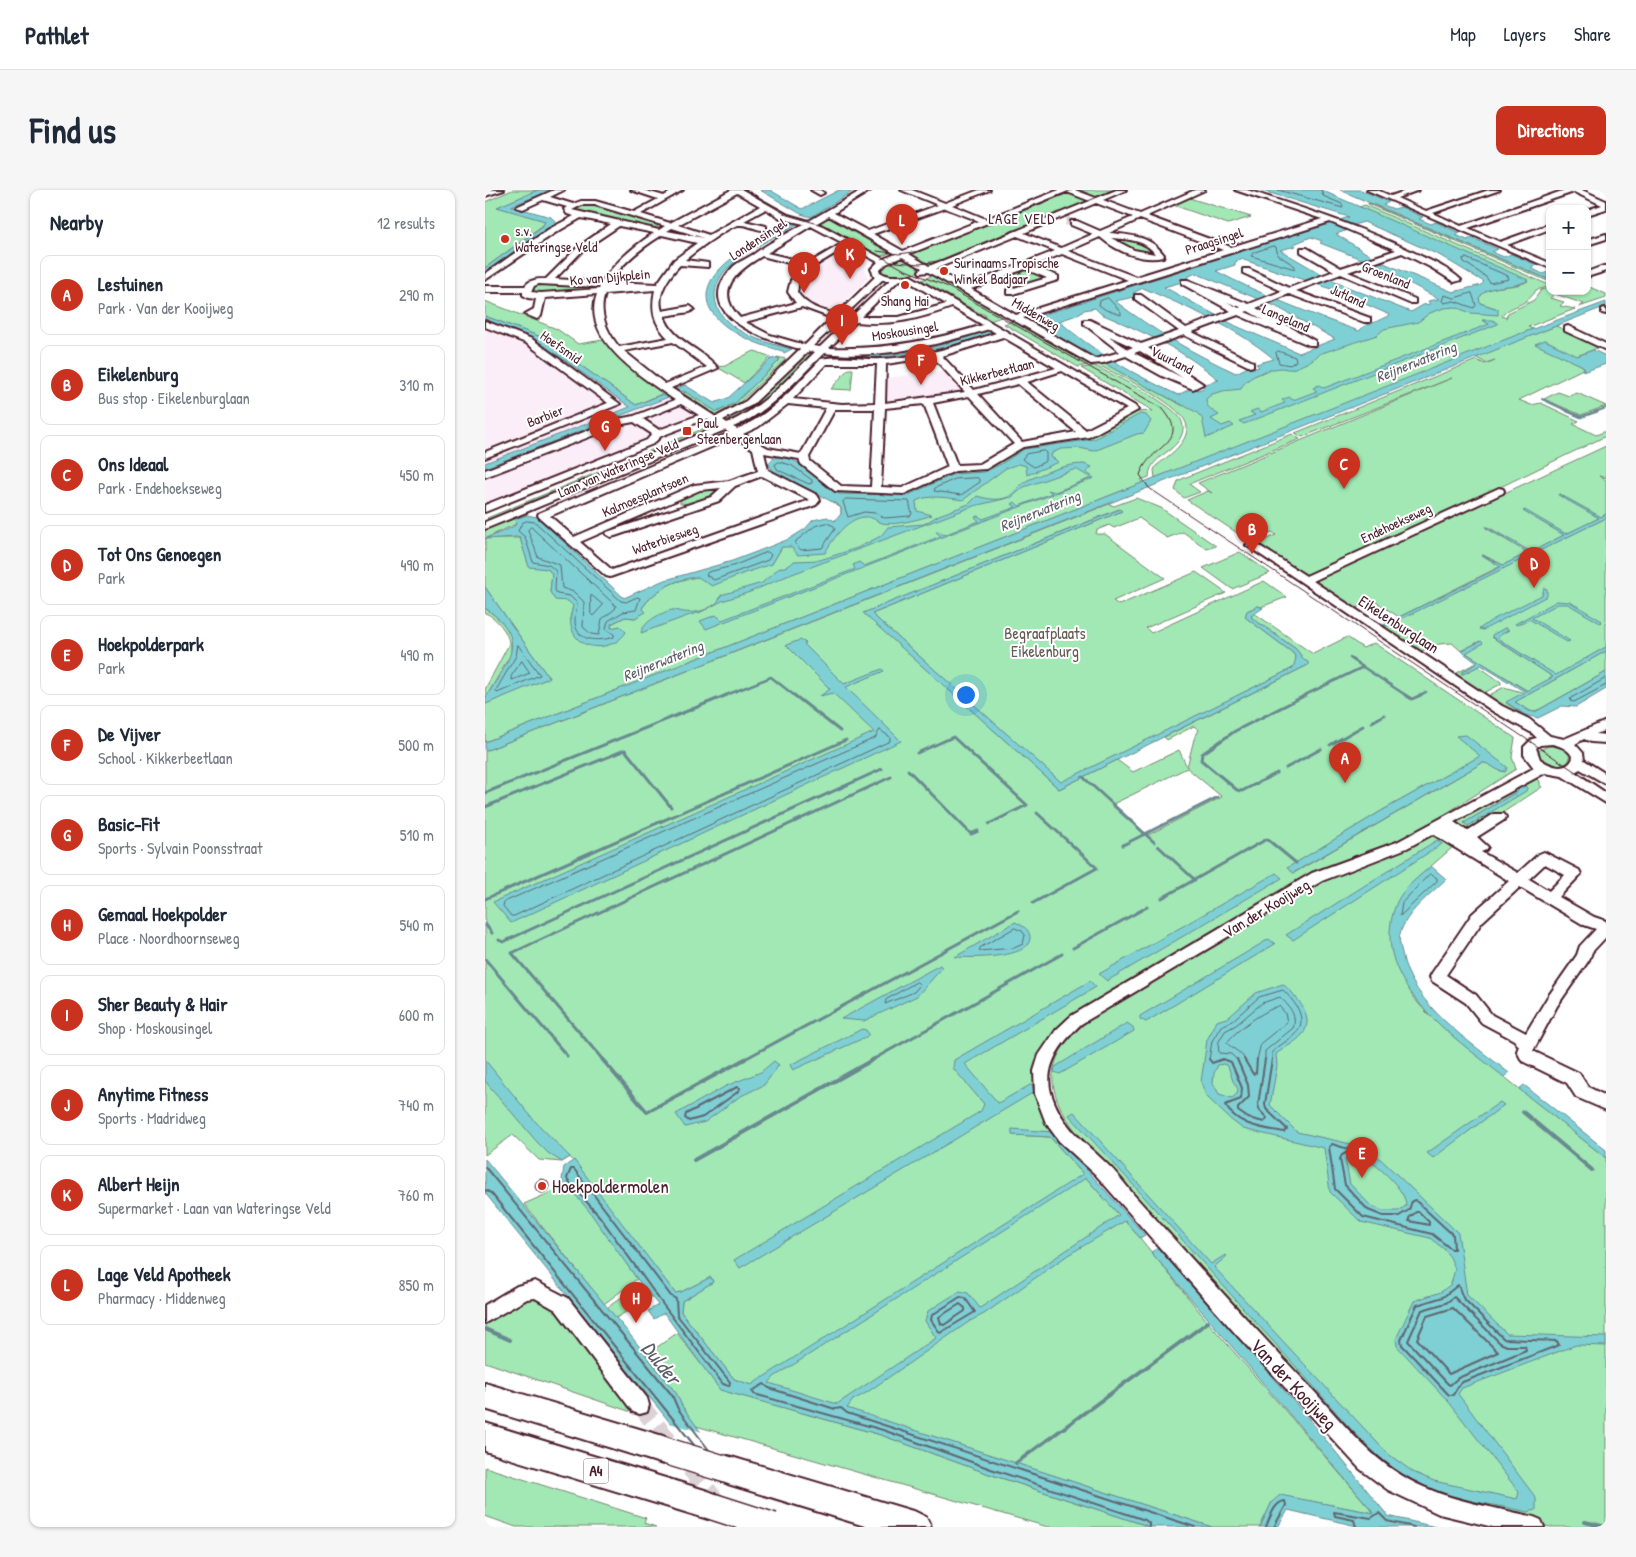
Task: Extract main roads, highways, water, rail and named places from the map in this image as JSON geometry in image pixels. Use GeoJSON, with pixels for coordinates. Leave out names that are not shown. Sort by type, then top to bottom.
{"type":"FeatureCollection","features":[{"type":"Feature","properties":{"kind":"highway","name":"A4"},"geometry":{"type":"LineString","coordinates":[[485,1396],[916,1527]]}},
{"type":"Feature","properties":{"kind":"highway","name":"A4"},"geometry":{"type":"LineString","coordinates":[[485,1437],[776,1527]]}},
{"type":"Feature","properties":{"kind":"water"},"geometry":{"type":"Polygon","coordinates":[[[538,190],[553,190],[511,206],[551,217],[555,221],[553,226],[485,273],[485,268],[543,226],[545,221],[497,207],[538,190]]]}},
{"type":"Feature","properties":{"kind":"water"},"geometry":{"type":"Polygon","coordinates":[[[760,190],[770,190],[802,209],[839,190],[855,190],[811,217],[801,214],[760,190]]]}},
{"type":"Feature","properties":{"kind":"water"},"geometry":{"type":"Polygon","coordinates":[[[1260,190],[1321,190],[1528,280],[1483,293],[1479,298],[1480,303],[1498,309],[1498,315],[1471,313],[1455,307],[1444,308],[1430,313],[1418,322],[1384,329],[1377,335],[1319,354],[1295,368],[1281,368],[1264,372],[1252,377],[1241,389],[1212,394],[1206,399],[1207,405],[1219,415],[1211,419],[1222,426],[1230,423],[1234,426],[1206,438],[1202,418],[1196,412],[1026,320],[1349,217],[1260,190]],[[1364,222],[1353,225],[1357,227],[1336,234],[1379,261],[1453,292],[1481,285],[1484,282],[1439,255],[1364,222]],[[1311,237],[1294,244],[1296,246],[1280,250],[1335,282],[1411,312],[1423,305],[1430,304],[1428,301],[1439,299],[1374,264],[1320,243],[1322,241],[1311,237]],[[1241,259],[1235,262],[1235,265],[1216,271],[1286,304],[1359,331],[1367,324],[1369,325],[1390,315],[1331,289],[1241,259]],[[1195,273],[1181,281],[1164,287],[1236,326],[1299,353],[1335,339],[1275,306],[1195,273]],[[1143,288],[1133,293],[1139,296],[1115,301],[1173,340],[1236,373],[1250,366],[1259,367],[1256,364],[1274,359],[1244,337],[1194,311],[1143,288]],[[1095,308],[1084,310],[1080,314],[1059,321],[1086,343],[1115,362],[1178,395],[1192,388],[1198,390],[1204,388],[1202,385],[1219,380],[1178,351],[1101,314],[1095,308]]]}},
{"type":"Feature","properties":{"kind":"water"},"geometry":{"type":"Polygon","coordinates":[[[1340,190],[1361,190],[1389,202],[1383,205],[1394,209],[1401,207],[1423,217],[1419,219],[1431,224],[1436,222],[1460,233],[1456,235],[1467,240],[1472,238],[1498,249],[1492,252],[1504,257],[1511,254],[1537,265],[1531,268],[1543,274],[1546,273],[1546,278],[1340,190]]]}},
{"type":"Feature","properties":{"kind":"water"},"geometry":{"type":"Polygon","coordinates":[[[792,222],[799,223],[752,250],[727,269],[718,281],[715,292],[718,308],[724,318],[733,326],[756,339],[792,349],[784,353],[783,351],[754,342],[724,325],[713,314],[707,301],[709,287],[718,271],[726,263],[753,244],[792,222]]]}},
{"type":"Feature","properties":{"kind":"water"},"geometry":{"type":"Polygon","coordinates":[[[1606,302],[1606,306],[485,751],[485,742],[1514,336],[1606,302]]]}},
{"type":"Feature","properties":{"kind":"water"},"geometry":{"type":"Polygon","coordinates":[[[485,316],[541,337],[636,405],[685,385],[714,403],[728,398],[771,359],[779,358],[779,361],[735,403],[717,412],[684,391],[485,468],[485,463],[630,407],[535,339],[485,319],[485,316]]]}},
{"type":"Feature","properties":{"kind":"water"},"geometry":{"type":"Polygon","coordinates":[[[1482,320],[1493,320],[1498,324],[1244,424],[1239,421],[1255,415],[1250,412],[1257,409],[1261,412],[1285,403],[1282,400],[1289,397],[1293,400],[1317,391],[1313,388],[1319,385],[1324,388],[1489,324],[1482,320]]]}},
{"type":"Feature","properties":{"kind":"water"},"geometry":{"type":"Polygon","coordinates":[[[987,331],[992,333],[972,340],[911,354],[870,358],[828,357],[831,355],[905,353],[987,331]]]}},
{"type":"Feature","properties":{"kind":"water"},"geometry":{"type":"Polygon","coordinates":[[[1545,340],[1577,356],[1593,350],[1606,356],[1606,364],[1586,371],[1582,370],[1585,368],[1583,366],[1535,344],[1545,340]]]}},
{"type":"Feature","properties":{"kind":"water"},"geometry":{"type":"Polygon","coordinates":[[[1140,414],[1146,415],[1151,421],[1144,433],[1094,451],[1079,448],[1061,449],[1052,453],[1051,457],[1059,462],[1027,475],[1026,466],[1019,464],[1006,468],[963,500],[933,497],[916,501],[917,511],[932,515],[893,524],[882,523],[869,517],[864,517],[851,522],[841,530],[825,553],[798,555],[791,547],[782,547],[772,564],[712,586],[698,577],[681,580],[666,586],[642,608],[646,612],[635,618],[625,617],[611,624],[611,628],[620,626],[626,632],[614,643],[606,646],[589,646],[576,637],[571,623],[573,606],[568,601],[555,600],[550,592],[552,574],[548,569],[529,567],[520,538],[485,539],[513,527],[516,524],[515,519],[527,515],[537,517],[624,598],[662,581],[732,561],[789,539],[805,529],[813,520],[827,517],[835,521],[841,514],[841,508],[837,504],[775,474],[768,463],[776,457],[785,457],[795,461],[839,494],[908,495],[954,474],[984,472],[1001,464],[1024,449],[1094,439],[1140,414]]]}},
{"type":"Feature","properties":{"kind":"water"},"geometry":{"type":"Polygon","coordinates":[[[1077,464],[1092,467],[1086,472],[1094,478],[706,629],[700,621],[716,615],[722,620],[855,569],[853,565],[859,562],[864,566],[941,536],[936,532],[939,531],[944,535],[979,521],[975,517],[978,516],[983,519],[1016,507],[1012,504],[1015,502],[1019,506],[1052,493],[1048,490],[1055,492],[1091,478],[1076,469],[1024,487],[1012,497],[974,506],[712,606],[719,600],[721,595],[762,583],[778,569],[790,565],[794,561],[820,560],[857,548],[881,536],[888,527],[924,524],[939,515],[969,504],[977,496],[1003,499],[1011,495],[1025,482],[1056,469],[1077,464]]]}},
{"type":"Feature","properties":{"kind":"water"},"geometry":{"type":"Polygon","coordinates":[[[1559,494],[1601,517],[1606,514],[1606,518],[1387,626],[1383,625],[1501,567],[1482,555],[1503,565],[1528,553],[1485,527],[1531,552],[1564,535],[1523,511],[1525,510],[1566,534],[1599,518],[1559,494]]]}},
{"type":"Feature","properties":{"kind":"water"},"geometry":{"type":"Polygon","coordinates":[[[1120,509],[1122,511],[872,614],[1061,782],[1293,668],[1296,658],[1293,653],[1245,617],[1247,611],[1258,606],[1263,608],[1251,616],[1252,618],[1296,649],[1304,660],[1308,662],[1308,665],[1059,789],[863,613],[1120,509]]]}},
{"type":"Feature","properties":{"kind":"water"},"geometry":{"type":"Polygon","coordinates":[[[485,587],[549,678],[486,704],[485,699],[507,662],[511,651],[511,641],[508,630],[485,608],[485,587]]]}},
{"type":"Feature","properties":{"kind":"water"},"geometry":{"type":"Polygon","coordinates":[[[1544,588],[1547,589],[1547,596],[1483,630],[1479,629],[1492,620],[1542,595],[1544,588]]]}},
{"type":"Feature","properties":{"kind":"water"},"geometry":{"type":"Polygon","coordinates":[[[1557,601],[1570,602],[1602,621],[1600,623],[1568,604],[1558,604],[1532,618],[1570,641],[1567,642],[1529,619],[1517,625],[1515,624],[1557,601]]]}},
{"type":"Feature","properties":{"kind":"water"},"geometry":{"type":"Polygon","coordinates":[[[710,608],[641,633],[649,621],[668,611],[695,612],[710,608]]]}},
{"type":"Feature","properties":{"kind":"water"},"geometry":{"type":"Polygon","coordinates":[[[1505,628],[1509,630],[1497,637],[1501,641],[1556,675],[1606,647],[1606,651],[1515,702],[1529,711],[1535,712],[1606,672],[1606,689],[1576,707],[1562,706],[1538,718],[1525,715],[1506,702],[1525,692],[1481,665],[1463,674],[1461,673],[1477,663],[1461,651],[1481,641],[1483,643],[1466,653],[1527,691],[1553,677],[1492,637],[1492,635],[1505,628]]]}},
{"type":"Feature","properties":{"kind":"water"},"geometry":{"type":"Polygon","coordinates":[[[800,640],[806,643],[804,644],[844,684],[882,669],[884,671],[846,687],[901,741],[511,923],[493,902],[874,732],[833,693],[820,696],[830,689],[786,645],[800,640]]]}},
{"type":"Feature","properties":{"kind":"water"},"geometry":{"type":"Polygon","coordinates":[[[1466,735],[1507,767],[1506,771],[1482,763],[1293,873],[1287,868],[1383,810],[1480,756],[1456,736],[1466,735]]]}},
{"type":"Feature","properties":{"kind":"water"},"geometry":{"type":"Polygon","coordinates":[[[1523,784],[1527,788],[1526,791],[1468,826],[1464,823],[1518,791],[1519,787],[1523,784]]]}},
{"type":"Feature","properties":{"kind":"water"},"geometry":{"type":"Polygon","coordinates":[[[1437,840],[1442,844],[1293,940],[1286,935],[1437,840]]]}},
{"type":"Feature","properties":{"kind":"water"},"geometry":{"type":"Polygon","coordinates":[[[1431,866],[1446,879],[1419,904],[1403,926],[1399,941],[1408,972],[1417,990],[1430,1006],[1461,1035],[1509,1073],[1504,1077],[1439,1024],[1419,1003],[1403,981],[1393,956],[1390,930],[1397,902],[1407,887],[1431,866]]]}},
{"type":"Feature","properties":{"kind":"water"},"geometry":{"type":"Polygon","coordinates":[[[1276,873],[1282,878],[1107,981],[1099,974],[1276,873]]]}},
{"type":"Feature","properties":{"kind":"water"},"geometry":{"type":"Polygon","coordinates":[[[1015,922],[1025,928],[1030,935],[1027,945],[1020,950],[998,956],[955,957],[1015,922]]]}},
{"type":"Feature","properties":{"kind":"water"},"geometry":{"type":"Polygon","coordinates":[[[1269,939],[1275,944],[1146,1022],[1140,1019],[1140,1016],[1269,939]]]}},
{"type":"Feature","properties":{"kind":"water"},"geometry":{"type":"Polygon","coordinates":[[[940,965],[942,968],[917,996],[864,1021],[841,1019],[940,965]]]}},
{"type":"Feature","properties":{"kind":"water"},"geometry":{"type":"Polygon","coordinates":[[[1090,981],[1096,987],[965,1064],[998,1103],[1032,1084],[1034,1092],[740,1268],[734,1260],[981,1111],[984,1104],[953,1068],[954,1060],[1090,981]]]}},
{"type":"Feature","properties":{"kind":"water"},"geometry":{"type":"Polygon","coordinates":[[[1283,984],[1298,1000],[1306,1014],[1306,1028],[1302,1035],[1276,1054],[1277,1066],[1270,1105],[1297,1132],[1369,1148],[1458,1233],[1467,1295],[1507,1334],[1606,1337],[1606,1346],[1576,1345],[1462,1388],[1458,1394],[1536,1498],[1536,1510],[1528,1512],[1453,1497],[1438,1492],[1411,1480],[1379,1457],[1351,1429],[1069,1115],[1074,1112],[1211,1264],[1225,1255],[1227,1256],[1214,1267],[1387,1453],[1413,1472],[1434,1481],[1517,1499],[1519,1492],[1448,1401],[1397,1346],[1396,1339],[1414,1301],[1441,1292],[1451,1284],[1455,1269],[1444,1249],[1430,1238],[1361,1222],[1330,1192],[1324,1148],[1243,1129],[1206,1096],[1201,1082],[1207,1040],[1217,1021],[1229,1017],[1256,993],[1283,984]],[[1218,1065],[1214,1073],[1213,1083],[1219,1094],[1232,1098],[1237,1094],[1238,1089],[1228,1066],[1218,1065]],[[1359,1155],[1345,1159],[1350,1184],[1371,1206],[1383,1211],[1398,1211],[1406,1206],[1405,1199],[1396,1184],[1373,1163],[1359,1155]]]}},
{"type":"Feature","properties":{"kind":"water"},"geometry":{"type":"Polygon","coordinates":[[[1127,1023],[1133,1027],[1134,1031],[1060,1074],[1054,1072],[1055,1067],[1127,1023]]]}},
{"type":"Feature","properties":{"kind":"water"},"geometry":{"type":"Polygon","coordinates":[[[862,1029],[866,1030],[869,1034],[866,1037],[793,1070],[790,1065],[862,1029]]]}},
{"type":"Feature","properties":{"kind":"water"},"geometry":{"type":"Polygon","coordinates":[[[485,1060],[534,1120],[570,1157],[562,1162],[548,1153],[537,1142],[485,1081],[485,1060]]]}},
{"type":"Feature","properties":{"kind":"water"},"geometry":{"type":"Polygon","coordinates":[[[774,1061],[779,1065],[764,1085],[739,1097],[705,1122],[685,1127],[676,1114],[726,1086],[761,1072],[774,1061]]]}},
{"type":"Feature","properties":{"kind":"water"},"geometry":{"type":"Polygon","coordinates":[[[1524,1085],[1606,1150],[1606,1158],[1519,1089],[1524,1085]]]}},
{"type":"Feature","properties":{"kind":"water"},"geometry":{"type":"Polygon","coordinates":[[[1500,1102],[1504,1105],[1433,1158],[1427,1153],[1500,1102]]]}},
{"type":"Feature","properties":{"kind":"water"},"geometry":{"type":"Polygon","coordinates":[[[1012,1129],[1053,1132],[1145,1235],[1140,1238],[1125,1221],[1068,1255],[984,1314],[970,1321],[853,1400],[847,1408],[1212,1527],[1151,1527],[989,1474],[881,1435],[720,1390],[664,1313],[654,1319],[648,1311],[658,1305],[589,1211],[573,1192],[565,1186],[562,1179],[564,1167],[574,1160],[675,1293],[681,1292],[711,1277],[713,1282],[682,1301],[681,1312],[734,1379],[751,1385],[1083,1174],[1050,1137],[1012,1135],[1012,1129]],[[1086,1178],[774,1377],[769,1383],[837,1404],[936,1338],[925,1321],[928,1311],[960,1291],[968,1293],[980,1308],[1119,1215],[1086,1178]]]}},
{"type":"Feature","properties":{"kind":"water"},"geometry":{"type":"Polygon","coordinates":[[[485,1159],[627,1331],[676,1393],[682,1406],[700,1431],[780,1527],[754,1527],[485,1193],[485,1159]]]}},
{"type":"Feature","properties":{"kind":"water"},"geometry":{"type":"Polygon","coordinates":[[[1158,1248],[1304,1413],[1388,1516],[1436,1527],[1361,1527],[1288,1510],[1278,1527],[1260,1527],[1272,1502],[1280,1495],[1374,1513],[1151,1252],[1158,1248]]]}},
{"type":"Feature","properties":{"kind":"waterway"},"geometry":{"type":"LineString","coordinates":[[1542,399],[1570,412]]}},
{"type":"Feature","properties":{"kind":"waterway"},"geometry":{"type":"LineString","coordinates":[[1595,412],[1606,408]]}},
{"type":"Feature","properties":{"kind":"waterway"},"geometry":{"type":"LineString","coordinates":[[1567,411],[1581,417],[1598,411]]}},
{"type":"Feature","properties":{"kind":"waterway"},"geometry":{"type":"LineString","coordinates":[[1350,658],[1363,667]]}},
{"type":"Feature","properties":{"kind":"waterway"},"geometry":{"type":"LineString","coordinates":[[1303,696],[1363,667]]}},
{"type":"Feature","properties":{"kind":"waterway"},"geometry":{"type":"LineString","coordinates":[[1363,667],[1407,696]]}},
{"type":"Feature","properties":{"kind":"waterway"},"geometry":{"type":"LineString","coordinates":[[724,696],[771,677],[795,696]]}},
{"type":"Feature","properties":{"kind":"waterway"},"geometry":{"type":"LineString","coordinates":[[1418,696],[1426,692]]}},
{"type":"Feature","properties":{"kind":"waterway"},"geometry":{"type":"LineString","coordinates":[[485,793],[727,695]]}},
{"type":"Feature","properties":{"kind":"waterway"},"geometry":{"type":"LineString","coordinates":[[794,695],[840,731]]}},
{"type":"Feature","properties":{"kind":"waterway"},"geometry":{"type":"LineString","coordinates":[[1277,773],[1242,791],[1237,790],[1201,760],[1202,754],[1235,731],[1306,695]]}},
{"type":"Feature","properties":{"kind":"waterway"},"geometry":{"type":"LineString","coordinates":[[1405,695],[1412,699],[1421,695]]}},
{"type":"Feature","properties":{"kind":"waterway"},"geometry":{"type":"LineString","coordinates":[[1372,722],[1384,715]]}},
{"type":"Feature","properties":{"kind":"waterway"},"geometry":{"type":"LineString","coordinates":[[1330,745],[1363,726]]}},
{"type":"Feature","properties":{"kind":"waterway"},"geometry":{"type":"LineString","coordinates":[[917,753],[953,737],[1027,805],[989,824]]}},
{"type":"Feature","properties":{"kind":"waterway"},"geometry":{"type":"LineString","coordinates":[[485,899],[846,740]]}},
{"type":"Feature","properties":{"kind":"waterway"},"geometry":{"type":"LineString","coordinates":[[1286,768],[1321,749]]}},
{"type":"Feature","properties":{"kind":"waterway"},"geometry":{"type":"LineString","coordinates":[[485,807],[625,750],[671,807]]}},
{"type":"Feature","properties":{"kind":"waterway"},"geometry":{"type":"LineString","coordinates":[[499,940],[503,942],[882,769]]}},
{"type":"Feature","properties":{"kind":"waterway"},"geometry":{"type":"LineString","coordinates":[[908,770],[971,834],[978,831]]}},
{"type":"Feature","properties":{"kind":"waterway"},"geometry":{"type":"LineString","coordinates":[[603,1060],[512,953],[891,777]]}},
{"type":"Feature","properties":{"kind":"waterway"},"geometry":{"type":"LineString","coordinates":[[1083,777],[1145,834]]}},
{"type":"Feature","properties":{"kind":"waterway"},"geometry":{"type":"LineString","coordinates":[[1145,834],[1218,797]]}},
{"type":"Feature","properties":{"kind":"waterway"},"geometry":{"type":"LineString","coordinates":[[1033,903],[1097,868],[1037,813]]}},
{"type":"Feature","properties":{"kind":"waterway"},"geometry":{"type":"LineString","coordinates":[[1123,845],[1145,834]]}},
{"type":"Feature","properties":{"kind":"waterway"},"geometry":{"type":"LineString","coordinates":[[1145,834],[1154,842]]}},
{"type":"Feature","properties":{"kind":"waterway"},"geometry":{"type":"LineString","coordinates":[[1195,880],[1267,839],[1296,863]]}},
{"type":"Feature","properties":{"kind":"waterway"},"geometry":{"type":"LineString","coordinates":[[1158,846],[1195,880]]}},
{"type":"Feature","properties":{"kind":"waterway"},"geometry":{"type":"LineString","coordinates":[[1162,898],[1195,880]]}},
{"type":"Feature","properties":{"kind":"waterway"},"geometry":{"type":"LineString","coordinates":[[1073,948],[1147,907]]}},
{"type":"Feature","properties":{"kind":"waterway"},"geometry":{"type":"LineString","coordinates":[[743,1060],[1018,911]]}},
{"type":"Feature","properties":{"kind":"waterway"},"geometry":{"type":"LineString","coordinates":[[485,924],[492,933]]}},
{"type":"Feature","properties":{"kind":"waterway"},"geometry":{"type":"LineString","coordinates":[[872,1060],[1062,954]]}},
{"type":"Feature","properties":{"kind":"waterway"},"geometry":{"type":"LineString","coordinates":[[485,959],[567,1056]]}},
{"type":"Feature","properties":{"kind":"waterway"},"geometry":{"type":"LineString","coordinates":[[602,1059],[647,1112],[745,1059]]}},
{"type":"Feature","properties":{"kind":"waterway"},"geometry":{"type":"LineString","coordinates":[[694,1160],[874,1059]]}},
{"type":"Feature","properties":{"kind":"waterway"},"geometry":{"type":"LineString","coordinates":[[1523,1112],[1592,1170]]}},
{"type":"Feature","properties":{"kind":"waterway"},"geometry":{"type":"LineString","coordinates":[[1016,1463],[1208,1322]]}},
{"type":"Feature","properties":{"kind":"waterway"},"geometry":{"type":"LineString","coordinates":[[485,1329],[510,1340]]}},
{"type":"Feature","properties":{"kind":"waterway"},"geometry":{"type":"LineString","coordinates":[[1585,1522],[1606,1527]]}},
{"type":"Feature","properties":{"kind":"tunnel"},"geometry":{"type":"LineString","coordinates":[[1066,221],[1074,223]]}},
{"type":"Feature","properties":{"kind":"tunnel"},"geometry":{"type":"LineString","coordinates":[[640,1405],[720,1506]]}},
{"type":"Feature","properties":{"kind":"tram line"},"geometry":{"type":"LineString","coordinates":[[744,190],[787,215],[829,227],[903,269],[946,286],[1162,408],[1170,420],[1173,429],[1166,443],[1152,456],[1140,475],[1149,488],[1606,792]]}},
{"type":"Feature","properties":{"kind":"tram line"},"geometry":{"type":"LineString","coordinates":[[877,251],[899,254],[920,251],[1072,190]]}},
{"type":"Feature","properties":{"kind":"tram line"},"geometry":{"type":"LineString","coordinates":[[896,262],[920,264],[943,260],[1115,190]]}},
{"type":"Feature","properties":{"kind":"place","name":"s.v. Wateringse Veld"},"geometry":{"type":"Point","coordinates":[505,239]}},
{"type":"Feature","properties":{"kind":"place","name":"Lage Veld Apotheek"},"geometry":{"type":"Point","coordinates":[902,245]}},
{"type":"Feature","properties":{"kind":"place","name":"Surinaams Tropische Winkel Badjaar"},"geometry":{"type":"Point","coordinates":[944,271]}},
{"type":"Feature","properties":{"kind":"place","name":"Albert Heijn"},"geometry":{"type":"Point","coordinates":[850,279]}},
{"type":"Feature","properties":{"kind":"place","name":"Shang Hai"},"geometry":{"type":"Point","coordinates":[905,285]}},
{"type":"Feature","properties":{"kind":"place","name":"Anytime Fitness"},"geometry":{"type":"Point","coordinates":[804,293]}},
{"type":"Feature","properties":{"kind":"place","name":"Sher Beauty & Hair"},"geometry":{"type":"Point","coordinates":[842,345]}},
{"type":"Feature","properties":{"kind":"place","name":"De Vijver"},"geometry":{"type":"Point","coordinates":[921,385]}},
{"type":"Feature","properties":{"kind":"place","name":"Paul Steenbergenlaan"},"geometry":{"type":"Point","coordinates":[687,431]}},
{"type":"Feature","properties":{"kind":"place","name":"Basic-Fit"},"geometry":{"type":"Point","coordinates":[605,451]}},
{"type":"Feature","properties":{"kind":"place","name":"Ons Ideaal"},"geometry":{"type":"Point","coordinates":[1344,489]}},
{"type":"Feature","properties":{"kind":"place","name":"Eikelenburg"},"geometry":{"type":"Point","coordinates":[1252,554]}},
{"type":"Feature","properties":{"kind":"place","name":"Tot Ons Genoegen"},"geometry":{"type":"Point","coordinates":[1534,588]}},
{"type":"Feature","properties":{"kind":"place","name":"Lestuinen"},"geometry":{"type":"Point","coordinates":[1345,783]}},
{"type":"Feature","properties":{"kind":"place","name":"Hoekpolderpark"},"geometry":{"type":"Point","coordinates":[1362,1178]}},
{"type":"Feature","properties":{"kind":"place","name":"Hoekpoldermolen"},"geometry":{"type":"Point","coordinates":[542,1186]}},
{"type":"Feature","properties":{"kind":"place","name":"Gemaal Hoekpolder"},"geometry":{"type":"Point","coordinates":[636,1323]}},
{"type":"Feature","properties":{"kind":"district","name":"LAGE VELD"},"geometry":{"type":"Point","coordinates":[1022,219]}},
{"type":"Feature","properties":{"kind":"water label","name":"Reijnerwatering"},"geometry":{"type":"Point","coordinates":[1416,362]}},
{"type":"Feature","properties":{"kind":"water label","name":"Reijnerwatering"},"geometry":{"type":"Point","coordinates":[1040,511]}},
{"type":"Feature","properties":{"kind":"water label","name":"Reijnerwatering"},"geometry":{"type":"Point","coordinates":[663,661]}},
{"type":"Feature","properties":{"kind":"water label","name":"Dulder"},"geometry":{"type":"Point","coordinates":[661,1363]}},
{"type":"Feature","properties":{"kind":"park label","name":"Begraafplaats Eikelenburg"},"geometry":{"type":"Point","coordinates":[1045,642]}}]}
